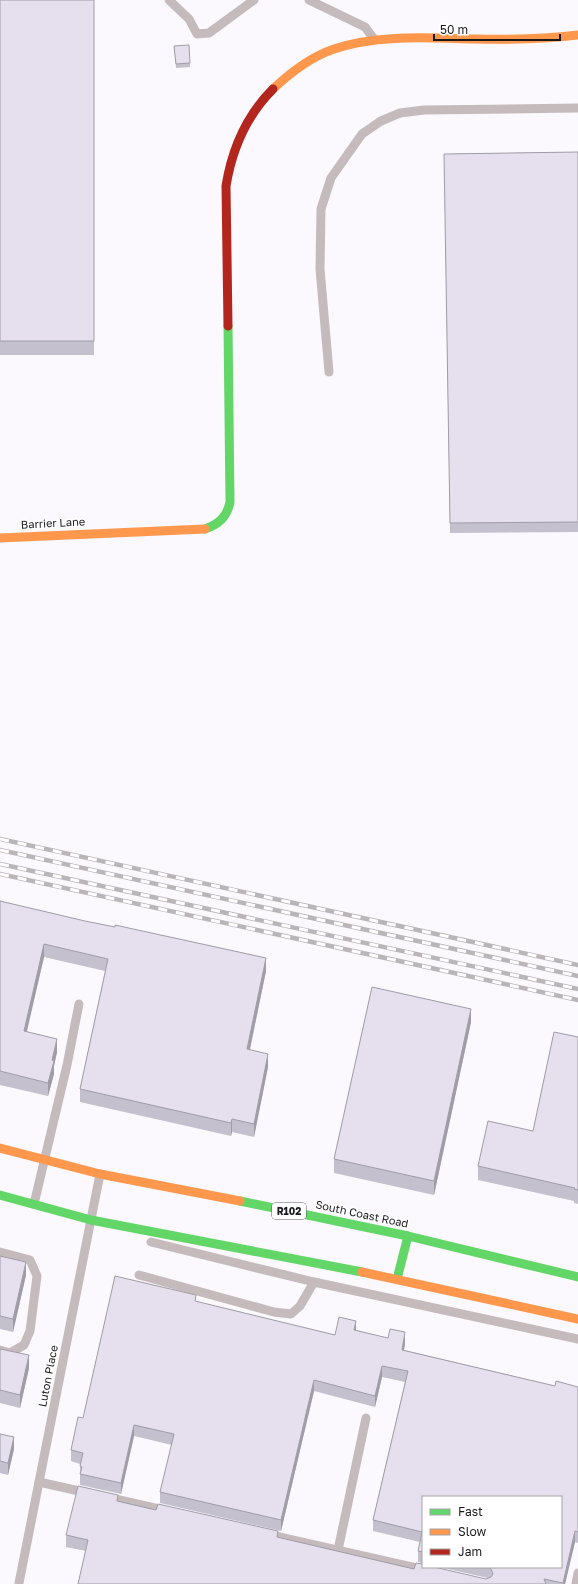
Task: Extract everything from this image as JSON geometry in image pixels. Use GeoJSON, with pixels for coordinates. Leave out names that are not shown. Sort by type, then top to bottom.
{"type":"FeatureCollection","features":[{"type":"Feature","properties":{"kind":"main road","name":"Barrier Lane"},"geometry":{"type":"LineString","coordinates":[[0,538],[107,532],[200,530],[214,527],[224,519],[230,508],[231,484],[226,186],[232,154],[244,127],[259,104],[278,81],[303,64],[339,47],[381,38],[530,39],[578,35]]}},
{"type":"Feature","properties":{"kind":"main road","name":"South Coast Road"},"geometry":{"type":"LineString","coordinates":[[0,1148],[100,1174],[408,1236],[578,1277]]}},
{"type":"Feature","properties":{"kind":"main road"},"geometry":{"type":"LineString","coordinates":[[0,1195],[34,1204],[90,1224],[396,1279],[578,1319]]}},
{"type":"Feature","properties":{"kind":"main road"},"geometry":{"type":"LineString","coordinates":[[396,1279],[408,1236]]}},
{"type":"Feature","properties":{"kind":"lane"},"geometry":{"type":"LineString","coordinates":[[169,0],[189,19],[197,34],[208,34],[254,0]]}},
{"type":"Feature","properties":{"kind":"lane"},"geometry":{"type":"LineString","coordinates":[[309,0],[365,27],[374,40]]}},
{"type":"Feature","properties":{"kind":"lane"},"geometry":{"type":"LineString","coordinates":[[329,372],[320,269],[321,209],[331,178],[362,134],[381,121],[400,113],[424,110],[578,108]]}},
{"type":"Feature","properties":{"kind":"lane"},"geometry":{"type":"LineString","coordinates":[[34,1204],[79,1004]]}},
{"type":"Feature","properties":{"kind":"lane","name":"Luton Place"},"geometry":{"type":"LineString","coordinates":[[19,1583],[100,1174]]}},
{"type":"Feature","properties":{"kind":"lane"},"geometry":{"type":"LineString","coordinates":[[90,1224],[126,1237]]}},
{"type":"Feature","properties":{"kind":"lane"},"geometry":{"type":"LineString","coordinates":[[141,1240],[314,1282],[578,1339]]}},
{"type":"Feature","properties":{"kind":"lane"},"geometry":{"type":"LineString","coordinates":[[0,1252],[30,1260],[37,1276],[30,1331],[24,1345],[10,1353],[0,1350]]}},
{"type":"Feature","properties":{"kind":"lane"},"geometry":{"type":"LineString","coordinates":[[139,1275],[284,1314],[291,1314],[295,1311],[314,1282]]}},
{"type":"Feature","properties":{"kind":"lane"},"geometry":{"type":"LineString","coordinates":[[338,1550],[366,1418]]}},
{"type":"Feature","properties":{"kind":"lane"},"geometry":{"type":"LineString","coordinates":[[39,1482],[177,1514]]}},
{"type":"Feature","properties":{"kind":"lane"},"geometry":{"type":"LineString","coordinates":[[254,1531],[435,1572]]}},
{"type":"Feature","properties":{"kind":"lane"},"geometry":{"type":"LineString","coordinates":[[576,1584],[578,1573]]}},
{"type":"Feature","properties":{"kind":"building"},"geometry":{"type":"Polygon","coordinates":[[[0,0],[94,0],[94,341],[0,341],[0,0]]]}},
{"type":"Feature","properties":{"kind":"building"},"geometry":{"type":"Polygon","coordinates":[[[189,45],[190,63],[176,64],[174,46],[189,45]]]}},
{"type":"Feature","properties":{"kind":"building"},"geometry":{"type":"Polygon","coordinates":[[[578,152],[578,522],[450,523],[444,154],[578,152]]]}},
{"type":"Feature","properties":{"kind":"building"},"geometry":{"type":"Polygon","coordinates":[[[0,901],[85,921],[115,927],[115,925],[266,958],[247,1049],[268,1054],[254,1124],[232,1119],[231,1123],[80,1089],[108,959],[44,944],[24,1031],[57,1039],[52,1060],[54,1061],[48,1083],[0,1071],[0,901]]]}},
{"type":"Feature","properties":{"kind":"building"},"geometry":{"type":"Polygon","coordinates":[[[372,987],[471,1009],[434,1181],[334,1159],[372,987]]]}},
{"type":"Feature","properties":{"kind":"building"},"geometry":{"type":"Polygon","coordinates":[[[554,1032],[578,1037],[578,1190],[574,1189],[575,1188],[478,1166],[488,1121],[533,1131],[554,1032]]]}},
{"type":"Feature","properties":{"kind":"building"},"geometry":{"type":"Polygon","coordinates":[[[0,1256],[26,1262],[13,1319],[0,1316],[0,1256]]]}},
{"type":"Feature","properties":{"kind":"building"},"geometry":{"type":"Polygon","coordinates":[[[115,1276],[196,1295],[195,1301],[335,1335],[339,1317],[356,1321],[354,1330],[388,1338],[390,1329],[405,1332],[402,1350],[555,1386],[556,1381],[578,1387],[578,1532],[575,1531],[563,1583],[544,1579],[546,1584],[78,1584],[88,1540],[66,1535],[78,1486],[118,1495],[117,1501],[156,1510],[158,1504],[278,1531],[277,1537],[414,1569],[416,1563],[422,1564],[422,1568],[438,1568],[486,1579],[491,1577],[493,1574],[490,1568],[562,1568],[562,1496],[422,1496],[422,1532],[373,1520],[408,1371],[382,1366],[375,1396],[314,1380],[281,1520],[160,1492],[174,1434],[134,1425],[121,1483],[80,1474],[83,1453],[71,1450],[78,1417],[83,1418],[115,1276]]]}},
{"type":"Feature","properties":{"kind":"building"},"geometry":{"type":"Polygon","coordinates":[[[0,1349],[29,1355],[20,1395],[0,1390],[0,1349]]]}},
{"type":"Feature","properties":{"kind":"building"},"geometry":{"type":"Polygon","coordinates":[[[0,1434],[14,1437],[8,1463],[0,1461],[0,1434]]]}},
{"type":"Feature","properties":{"kind":"building"},"geometry":{"type":"Polygon","coordinates":[[[422,1532],[422,1552],[418,1551],[422,1532]]]}},
{"type":"Feature","properties":{"kind":"railway"},"geometry":{"type":"LineString","coordinates":[[0,839],[578,965]]}},
{"type":"Feature","properties":{"kind":"railway"},"geometry":{"type":"LineString","coordinates":[[0,850],[578,976]]}},
{"type":"Feature","properties":{"kind":"railway"},"geometry":{"type":"LineString","coordinates":[[0,864],[578,989]]}},
{"type":"Feature","properties":{"kind":"railway"},"geometry":{"type":"LineString","coordinates":[[0,874],[578,1000]]}},
{"type":"Feature","properties":{"kind":"traffic: fast"},"geometry":{"type":"LineString","coordinates":[[205,529],[222,519],[227,512],[230,502],[228,326]]}},
{"type":"Feature","properties":{"kind":"traffic: fast"},"geometry":{"type":"LineString","coordinates":[[0,1195],[91,1220],[362,1272]]}},
{"type":"Feature","properties":{"kind":"traffic: fast"},"geometry":{"type":"LineString","coordinates":[[240,1201],[408,1236],[578,1277]]}},
{"type":"Feature","properties":{"kind":"traffic: fast"},"geometry":{"type":"LineString","coordinates":[[397,1279],[408,1236]]}},
{"type":"Feature","properties":{"kind":"traffic: slow"},"geometry":{"type":"LineString","coordinates":[[273,89],[294,71],[317,56],[351,44],[404,38],[527,39],[578,35]]}},
{"type":"Feature","properties":{"kind":"traffic: slow"},"geometry":{"type":"LineString","coordinates":[[0,538],[205,529]]}},
{"type":"Feature","properties":{"kind":"traffic: slow"},"geometry":{"type":"LineString","coordinates":[[0,1148],[100,1174],[240,1201]]}},
{"type":"Feature","properties":{"kind":"traffic: slow"},"geometry":{"type":"LineString","coordinates":[[362,1272],[578,1319]]}},
{"type":"Feature","properties":{"kind":"traffic: jam"},"geometry":{"type":"LineString","coordinates":[[228,326],[226,186],[236,146],[255,110],[273,89]]}}]}
